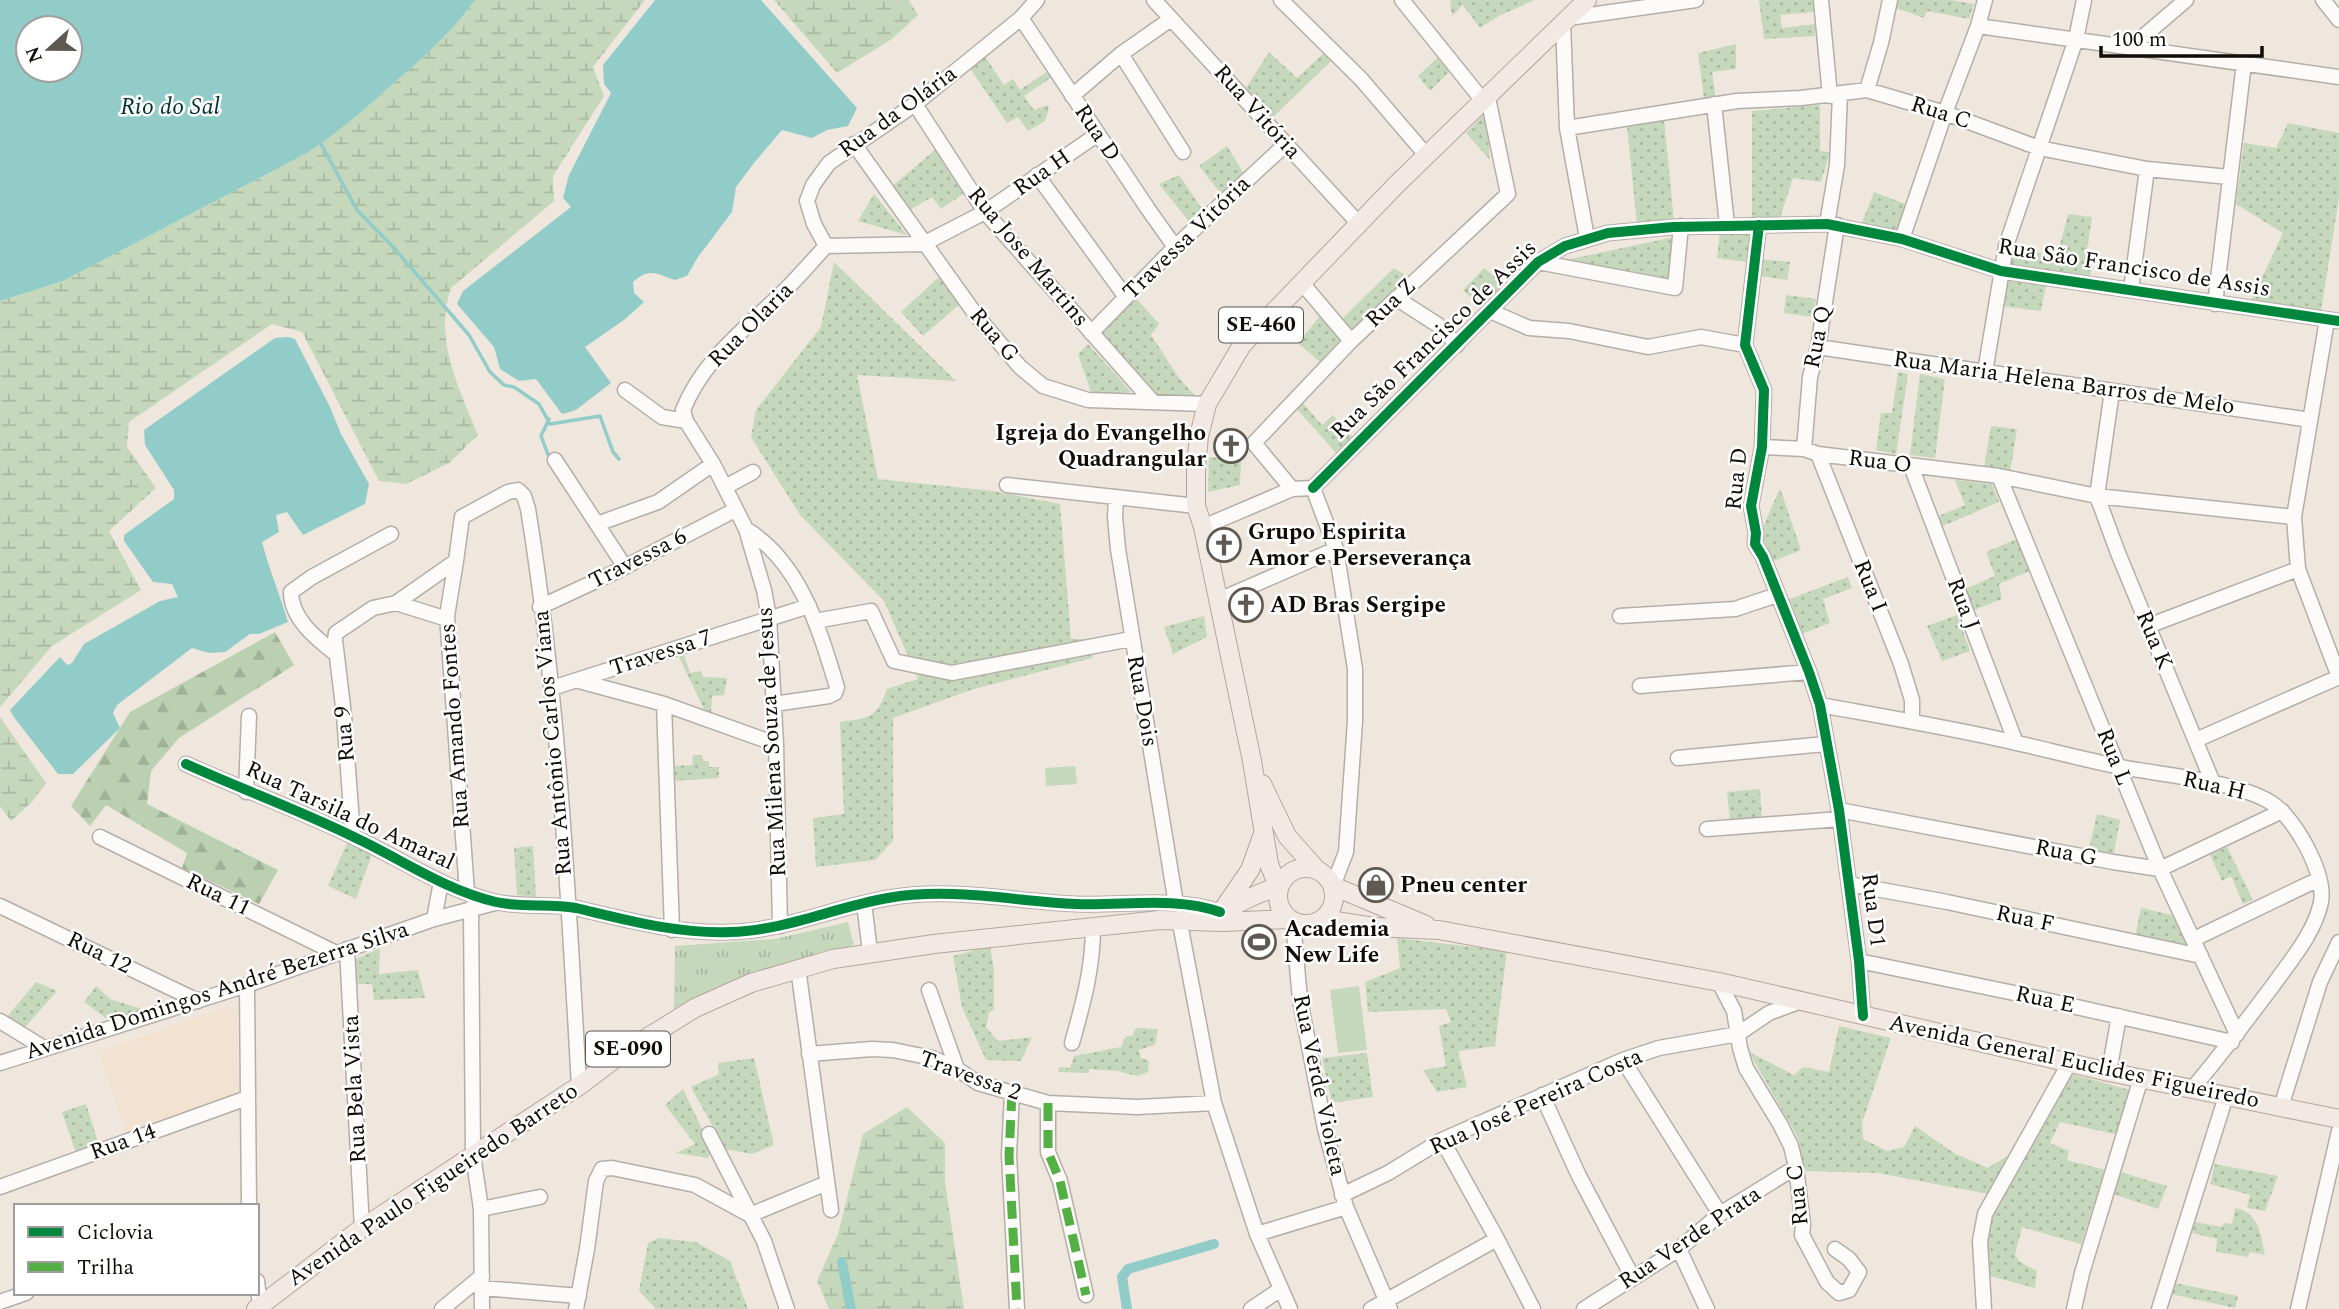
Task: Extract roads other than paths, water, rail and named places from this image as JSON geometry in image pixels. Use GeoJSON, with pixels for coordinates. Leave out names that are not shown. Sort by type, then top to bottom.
{"type":"FeatureCollection","features":[{"type":"Feature","properties":{"kind":"main road","name":"SE-460"},"geometry":{"type":"LineString","coordinates":[[1280,885],[1272,874],[1263,834],[1252,761],[1203,527],[1196,506],[1198,449],[1207,404],[1242,345],[1427,156],[1587,0]]}},
{"type":"Feature","properties":{"kind":"main road","name":"SE-460"},"geometry":{"type":"LineString","coordinates":[[1252,761],[1287,836],[1317,870]]}},
{"type":"Feature","properties":{"kind":"main road"},"geometry":{"type":"LineString","coordinates":[[1221,912],[1250,870],[1263,834]]}},
{"type":"Feature","properties":{"kind":"main road"},"geometry":{"type":"LineString","coordinates":[[1309,867],[1317,870],[1327,876],[1333,886],[1334,904],[1323,919],[1308,925],[1291,920],[1280,908],[1280,885],[1293,871],[1309,867]]}},
{"type":"Feature","properties":{"kind":"main road","name":"Avenida Paulo Figueiredo Barreto"},"geometry":{"type":"LineString","coordinates":[[258,1307],[362,1228],[579,1086],[621,1054],[695,1008],[751,983],[798,968],[870,952],[1221,912],[1280,885]]}},
{"type":"Feature","properties":{"kind":"main road","name":"Avenida General Euclides Figueiredo"},"geometry":{"type":"LineString","coordinates":[[1333,886],[1439,930]]}},
{"type":"Feature","properties":{"kind":"main road","name":"Avenida Paulo Figueiredo Barreto"},"geometry":{"type":"LineString","coordinates":[[1176,916],[1291,920]]}},
{"type":"Feature","properties":{"kind":"main road","name":"Avenida General Euclides Figueiredo"},"geometry":{"type":"LineString","coordinates":[[1323,919],[1374,927],[1439,930],[1719,982],[2109,1072],[2339,1119]]}},
{"type":"Feature","properties":{"kind":"street","name":"Rua da Olária"},"geometry":{"type":"LineString","coordinates":[[826,246],[810,214],[807,197],[829,163],[915,104],[1020,18],[1037,0]]}},
{"type":"Feature","properties":{"kind":"street","name":"Rua Vitória"},"geometry":{"type":"LineString","coordinates":[[1154,0],[1360,225]]}},
{"type":"Feature","properties":{"kind":"street"},"geometry":{"type":"LineString","coordinates":[[1281,0],[1361,79],[1427,156]]}},
{"type":"Feature","properties":{"kind":"street"},"geometry":{"type":"LineString","coordinates":[[1402,0],[1486,99]]}},
{"type":"Feature","properties":{"kind":"street"},"geometry":{"type":"LineString","coordinates":[[1587,239],[1567,128],[1565,21],[1696,0]]}},
{"type":"Feature","properties":{"kind":"street"},"geometry":{"type":"LineString","coordinates":[[1821,0],[1835,95],[1837,165],[1832,225]]}},
{"type":"Feature","properties":{"kind":"street"},"geometry":{"type":"LineString","coordinates":[[1867,90],[1890,0]]}},
{"type":"Feature","properties":{"kind":"street"},"geometry":{"type":"LineString","coordinates":[[1902,239],[1978,26],[1984,0]]}},
{"type":"Feature","properties":{"kind":"street"},"geometry":{"type":"LineString","coordinates":[[1984,372],[2001,271],[2018,208],[2076,39],[2084,0]]}},
{"type":"Feature","properties":{"kind":"street"},"geometry":{"type":"LineString","coordinates":[[2131,47],[2186,0]]}},
{"type":"Feature","properties":{"kind":"street"},"geometry":{"type":"LineString","coordinates":[[2323,0],[2339,20]]}},
{"type":"Feature","properties":{"kind":"street","name":"Rua D"},"geometry":{"type":"LineString","coordinates":[[1020,18],[1175,247]]}},
{"type":"Feature","properties":{"kind":"street"},"geometry":{"type":"LineString","coordinates":[[1072,96],[1121,54],[1171,19]]}},
{"type":"Feature","properties":{"kind":"street"},"geometry":{"type":"LineString","coordinates":[[1978,26],[2339,77]]}},
{"type":"Feature","properties":{"kind":"street"},"geometry":{"type":"LineString","coordinates":[[1121,54],[1183,152]]}},
{"type":"Feature","properties":{"kind":"street"},"geometry":{"type":"LineString","coordinates":[[2215,304],[2244,63]]}},
{"type":"Feature","properties":{"kind":"street","name":"Rua C"},"geometry":{"type":"LineString","coordinates":[[1567,128],[1714,104],[1867,90],[1945,113],[2039,148]]}},
{"type":"Feature","properties":{"kind":"street","name":"Rua Z"},"geometry":{"type":"LineString","coordinates":[[1293,489],[1254,443],[1351,341],[1508,194],[1486,99]]}},
{"type":"Feature","properties":{"kind":"street","name":"Rua Jose Martins"},"geometry":{"type":"LineString","coordinates":[[915,104],[985,212],[1152,401]]}},
{"type":"Feature","properties":{"kind":"street"},"geometry":{"type":"LineString","coordinates":[[1714,104],[1727,225]]}},
{"type":"Feature","properties":{"kind":"street","name":"Rua H"},"geometry":{"type":"LineString","coordinates":[[826,246],[923,243],[985,212],[1098,134]]}},
{"type":"Feature","properties":{"kind":"street","name":"Rua G"},"geometry":{"type":"LineString","coordinates":[[854,144],[984,325],[1020,367],[1043,386],[1088,400],[1207,404]]}},
{"type":"Feature","properties":{"kind":"street","name":"Travessa Vitória"},"geometry":{"type":"LineString","coordinates":[[1091,333],[1175,247],[1286,144]]}},
{"type":"Feature","properties":{"kind":"street"},"geometry":{"type":"LineString","coordinates":[[2039,148],[2147,169],[2229,177]]}},
{"type":"Feature","properties":{"kind":"street","name":"Rua São Francisco de Assis"},"geometry":{"type":"LineString","coordinates":[[2131,290],[2147,169]]}},
{"type":"Feature","properties":{"kind":"street"},"geometry":{"type":"LineString","coordinates":[[1038,175],[1125,296]]}},
{"type":"Feature","properties":{"kind":"street","name":"Rua D"},"geometry":{"type":"LineString","coordinates":[[1759,225],[1745,345],[1764,390],[1762,447],[1751,506],[1756,533],[1755,544],[1763,557],[1820,705],[1840,815]]}},
{"type":"Feature","properties":{"kind":"street","name":"Rua São Francisco de Assis"},"geometry":{"type":"LineString","coordinates":[[1313,488],[1538,262],[1556,251],[1608,233],[1681,226],[1832,225],[1902,239],[2001,271],[2333,320]]}},
{"type":"Feature","properties":{"kind":"street","name":"Rua Q"},"geometry":{"type":"LineString","coordinates":[[1811,452],[1810,377],[1818,347],[1832,225]]}},
{"type":"Feature","properties":{"kind":"street"},"geometry":{"type":"LineString","coordinates":[[1538,262],[1675,288],[1681,226]]}},
{"type":"Feature","properties":{"kind":"street","name":"Rua Olaria"},"geometry":{"type":"LineString","coordinates":[[685,416],[705,371],[718,353],[797,279],[826,246]]}},
{"type":"Feature","properties":{"kind":"street"},"geometry":{"type":"LineString","coordinates":[[1302,283],[1351,341]]}},
{"type":"Feature","properties":{"kind":"street"},"geometry":{"type":"LineString","coordinates":[[1396,298],[1438,325],[1457,345]]}},
{"type":"Feature","properties":{"kind":"street"},"geometry":{"type":"LineString","coordinates":[[1490,312],[1529,328],[1569,331],[1648,347],[1701,337],[1745,345]]}},
{"type":"Feature","properties":{"kind":"street"},"geometry":{"type":"LineString","coordinates":[[2196,740],[2339,677],[2298,569],[2294,517],[2310,420],[2333,320]]}},
{"type":"Feature","properties":{"kind":"street","name":"Rua Maria Helena Barros de Melo"},"geometry":{"type":"LineString","coordinates":[[1818,347],[2310,420]]}},
{"type":"Feature","properties":{"kind":"street"},"geometry":{"type":"LineString","coordinates":[[625,390],[662,417],[685,416]]}},
{"type":"Feature","properties":{"kind":"street"},"geometry":{"type":"LineString","coordinates":[[2097,496],[2112,390]]}},
{"type":"Feature","properties":{"kind":"street","name":"Rua Milena Souza de Jesus"},"geometry":{"type":"LineString","coordinates":[[685,416],[746,529],[760,571],[769,617],[776,744],[780,926]]}},
{"type":"Feature","properties":{"kind":"street","name":"Rua O"},"geometry":{"type":"LineString","coordinates":[[1762,447],[1999,476]]}},
{"type":"Feature","properties":{"kind":"street","name":"Rua I"},"geometry":{"type":"LineString","coordinates":[[1811,452],[1901,664],[1912,700],[1912,722]]}},
{"type":"Feature","properties":{"kind":"street"},"geometry":{"type":"LineString","coordinates":[[555,460],[625,567]]}},
{"type":"Feature","properties":{"kind":"street"},"geometry":{"type":"LineString","coordinates":[[597,524],[658,502],[713,464]]}},
{"type":"Feature","properties":{"kind":"street","name":"Rua J"},"geometry":{"type":"LineString","coordinates":[[1911,466],[2016,743]]}},
{"type":"Feature","properties":{"kind":"street"},"geometry":{"type":"LineString","coordinates":[[725,487],[753,472]]}},
{"type":"Feature","properties":{"kind":"street"},"geometry":{"type":"LineString","coordinates":[[1999,476],[2097,496],[2294,517]]}},
{"type":"Feature","properties":{"kind":"street","name":"Rua L"},"geometry":{"type":"LineString","coordinates":[[1999,476],[2160,869],[2194,939],[2234,1038]]}},
{"type":"Feature","properties":{"kind":"street"},"geometry":{"type":"LineString","coordinates":[[1007,485],[1196,506]]}},
{"type":"Feature","properties":{"kind":"street"},"geometry":{"type":"LineString","coordinates":[[1203,527],[1293,489],[1313,488],[1336,549],[1353,647],[1355,721],[1346,852],[1333,886]]}},
{"type":"Feature","properties":{"kind":"street","name":"Rua Amando Fontes"},"geometry":{"type":"LineString","coordinates":[[467,892],[447,619],[462,517],[517,489]]}},
{"type":"Feature","properties":{"kind":"street","name":"Rua Antônio Carlos Viana"},"geometry":{"type":"LineString","coordinates":[[517,489],[524,496],[528,509],[552,688],[569,907],[579,1086]]}},
{"type":"Feature","properties":{"kind":"street","name":"Rua K"},"geometry":{"type":"LineString","coordinates":[[2097,496],[2213,783]]}},
{"type":"Feature","properties":{"kind":"street","name":"Rua Dois"},"geometry":{"type":"LineString","coordinates":[[1116,497],[1115,531],[1131,639],[1176,916],[1214,1103],[1257,1234],[1290,1309]]}},
{"type":"Feature","properties":{"kind":"street","name":"Travessa 6"},"geometry":{"type":"LineString","coordinates":[[540,607],[735,510]]}},
{"type":"Feature","properties":{"kind":"street"},"geometry":{"type":"LineString","coordinates":[[746,529],[775,551],[809,606],[837,691],[823,697],[774,704]]}},
{"type":"Feature","properties":{"kind":"street"},"geometry":{"type":"LineString","coordinates":[[336,654],[313,636],[298,614],[290,592],[391,534]]}},
{"type":"Feature","properties":{"kind":"street"},"geometry":{"type":"LineString","coordinates":[[1219,600],[1336,549]]}},
{"type":"Feature","properties":{"kind":"street"},"geometry":{"type":"LineString","coordinates":[[396,603],[456,561]]}},
{"type":"Feature","properties":{"kind":"street"},"geometry":{"type":"LineString","coordinates":[[2148,626],[2298,569]]}},
{"type":"Feature","properties":{"kind":"street"},"geometry":{"type":"LineString","coordinates":[[1620,616],[1735,609],[1777,595]]}},
{"type":"Feature","properties":{"kind":"street"},"geometry":{"type":"LineString","coordinates":[[396,603],[447,619]]}},
{"type":"Feature","properties":{"kind":"street","name":"Rua 9"},"geometry":{"type":"LineString","coordinates":[[353,836],[336,633],[373,608],[396,603]]}},
{"type":"Feature","properties":{"kind":"street","name":"Travessa 7"},"geometry":{"type":"LineString","coordinates":[[552,688],[809,606]]}},
{"type":"Feature","properties":{"kind":"street"},"geometry":{"type":"LineString","coordinates":[[815,621],[871,611],[894,661],[951,673],[1131,639]]}},
{"type":"Feature","properties":{"kind":"street"},"geometry":{"type":"LineString","coordinates":[[1640,686],[1809,671]]}},
{"type":"Feature","properties":{"kind":"street"},"geometry":{"type":"LineString","coordinates":[[578,680],[664,704],[776,744]]}},
{"type":"Feature","properties":{"kind":"street"},"geometry":{"type":"LineString","coordinates":[[664,704],[672,930]]}},
{"type":"Feature","properties":{"kind":"street","name":"Rua H"},"geometry":{"type":"LineString","coordinates":[[1820,705],[2213,783],[2263,799],[2282,811],[2302,841],[2319,879],[2320,904],[2300,948],[2234,1038],[2192,1088]]}},
{"type":"Feature","properties":{"kind":"street"},"geometry":{"type":"LineString","coordinates":[[246,792],[249,716]]}},
{"type":"Feature","properties":{"kind":"street"},"geometry":{"type":"LineString","coordinates":[[1678,758],[1825,744]]}},
{"type":"Feature","properties":{"kind":"street","name":"Rua Tarsila do Amaral"},"geometry":{"type":"LineString","coordinates":[[186,764],[353,836],[441,882],[497,902]]}},
{"type":"Feature","properties":{"kind":"street"},"geometry":{"type":"LineString","coordinates":[[2160,869],[2282,811]]}},
{"type":"Feature","properties":{"kind":"street","name":"Rua G"},"geometry":{"type":"LineString","coordinates":[[1707,829],[1840,815],[2160,869]]}},
{"type":"Feature","properties":{"kind":"street","name":"Rua D1"},"geometry":{"type":"LineString","coordinates":[[1840,815],[1859,961],[1863,1016]]}},
{"type":"Feature","properties":{"kind":"street","name":"Rua 11"},"geometry":{"type":"LineString","coordinates":[[100,837],[341,951]]}},
{"type":"Feature","properties":{"kind":"street"},"geometry":{"type":"LineString","coordinates":[[2194,939],[2319,879]]}},
{"type":"Feature","properties":{"kind":"street"},"geometry":{"type":"LineString","coordinates":[[433,919],[441,882]]}},
{"type":"Feature","properties":{"kind":"street","name":"Rua F"},"geometry":{"type":"LineString","coordinates":[[1849,884],[2201,956]]}},
{"type":"Feature","properties":{"kind":"street"},"geometry":{"type":"LineString","coordinates":[[497,902],[569,907],[672,930],[730,933],[780,926],[863,903],[912,894],[956,894],[1176,916]]}},
{"type":"Feature","properties":{"kind":"street","name":"Avenida Domingos André Bezerra Silva"},"geometry":{"type":"LineString","coordinates":[[0,1063],[247,985],[433,919],[497,902]]}},
{"type":"Feature","properties":{"kind":"street"},"geometry":{"type":"LineString","coordinates":[[863,903],[870,952]]}},
{"type":"Feature","properties":{"kind":"street","name":"Rua 12"},"geometry":{"type":"LineString","coordinates":[[0,906],[198,1001]]}},
{"type":"Feature","properties":{"kind":"street"},"geometry":{"type":"LineString","coordinates":[[471,908],[473,1156],[481,1209],[482,1309]]}},
{"type":"Feature","properties":{"kind":"street","name":"Rua Verde Violeta"},"geometry":{"type":"LineString","coordinates":[[1291,920],[1300,1000],[1322,1117],[1344,1201],[1388,1305]]}},
{"type":"Feature","properties":{"kind":"street"},"geometry":{"type":"LineString","coordinates":[[1072,1043],[1088,988],[1093,957],[1093,928]]}},
{"type":"Feature","properties":{"kind":"street"},"geometry":{"type":"LineString","coordinates":[[2281,1107],[2320,982],[2339,942]]}},
{"type":"Feature","properties":{"kind":"street","name":"Rua Bela Vista"},"geometry":{"type":"LineString","coordinates":[[341,951],[362,1228]]}},
{"type":"Feature","properties":{"kind":"street","name":"Rua E"},"geometry":{"type":"LineString","coordinates":[[1859,961],[2234,1038]]}},
{"type":"Feature","properties":{"kind":"street"},"geometry":{"type":"LineString","coordinates":[[798,968],[831,1210]]}},
{"type":"Feature","properties":{"kind":"street"},"geometry":{"type":"LineString","coordinates":[[1719,982],[1733,1007],[1738,1034]]}},
{"type":"Feature","properties":{"kind":"street"},"geometry":{"type":"LineString","coordinates":[[247,985],[249,1204]]}},
{"type":"Feature","properties":{"kind":"street"},"geometry":{"type":"LineString","coordinates":[[929,990],[957,1069]]}},
{"type":"Feature","properties":{"kind":"street","name":"Rua José Pereira Costa"},"geometry":{"type":"LineString","coordinates":[[1344,1201],[1442,1140],[1542,1095],[1623,1060],[1659,1048],[1738,1034],[1769,1013],[1803,1000]]}},
{"type":"Feature","properties":{"kind":"street"},"geometry":{"type":"LineString","coordinates":[[2109,1072],[2119,1016]]}},
{"type":"Feature","properties":{"kind":"street"},"geometry":{"type":"LineString","coordinates":[[0,1021],[44,1048]]}},
{"type":"Feature","properties":{"kind":"street","name":"Rua C"},"geometry":{"type":"LineString","coordinates":[[1738,1034],[1746,1068],[1787,1136],[1796,1167],[1802,1235],[1827,1282],[1839,1293],[1849,1290],[1859,1272],[1849,1259],[1835,1249]]}},
{"type":"Feature","properties":{"kind":"street","name":"Travessa 2"},"geometry":{"type":"LineString","coordinates":[[809,1054],[857,1050],[893,1051],[942,1061],[972,1080],[1048,1103],[1122,1107],[1214,1103]]}},
{"type":"Feature","properties":{"kind":"street"},"geometry":{"type":"LineString","coordinates":[[1623,1060],[1720,1214]]}},
{"type":"Feature","properties":{"kind":"street"},"geometry":{"type":"LineString","coordinates":[[1984,1309],[1980,1241],[1985,1214],[2070,1062]]}},
{"type":"Feature","properties":{"kind":"street"},"geometry":{"type":"LineString","coordinates":[[2074,1309],[2082,1273],[2140,1078]]}},
{"type":"Feature","properties":{"kind":"street"},"geometry":{"type":"LineString","coordinates":[[1013,1093],[1009,1155],[1017,1309]]}},
{"type":"Feature","properties":{"kind":"street"},"geometry":{"type":"LineString","coordinates":[[1542,1095],[1633,1278]]}},
{"type":"Feature","properties":{"kind":"street"},"geometry":{"type":"LineString","coordinates":[[2159,1309],[2226,1096]]}},
{"type":"Feature","properties":{"kind":"street","name":"Rua 14"},"geometry":{"type":"LineString","coordinates":[[0,1187],[247,1098]]}},
{"type":"Feature","properties":{"kind":"street"},"geometry":{"type":"LineString","coordinates":[[1048,1103],[1048,1152],[1060,1181],[1086,1295]]}},
{"type":"Feature","properties":{"kind":"street"},"geometry":{"type":"LineString","coordinates":[[2298,1309],[2339,1131]]}},
{"type":"Feature","properties":{"kind":"street"},"geometry":{"type":"LineString","coordinates":[[709,1134],[771,1259],[786,1309]]}},
{"type":"Feature","properties":{"kind":"street"},"geometry":{"type":"LineString","coordinates":[[1442,1140],[1533,1309]]}},
{"type":"Feature","properties":{"kind":"street","name":"Rua Verde Prata"},"geometry":{"type":"LineString","coordinates":[[1584,1309],[1679,1248],[1720,1214],[1796,1167]]}},
{"type":"Feature","properties":{"kind":"street"},"geometry":{"type":"LineString","coordinates":[[442,1309],[482,1282],[577,1303],[600,1170],[612,1168],[695,1185],[750,1215]]}},
{"type":"Feature","properties":{"kind":"street"},"geometry":{"type":"LineString","coordinates":[[750,1215],[827,1183]]}},
{"type":"Feature","properties":{"kind":"street"},"geometry":{"type":"LineString","coordinates":[[481,1209],[540,1197]]}},
{"type":"Feature","properties":{"kind":"street","name":"Rua Verde Violeta"},"geometry":{"type":"LineString","coordinates":[[1257,1234],[1344,1201]]}},
{"type":"Feature","properties":{"kind":"street"},"geometry":{"type":"LineString","coordinates":[[1371,1309],[1388,1305],[1497,1239]]}},
{"type":"Feature","properties":{"kind":"street"},"geometry":{"type":"LineString","coordinates":[[1679,1248],[1707,1309]]}},
{"type":"Feature","properties":{"kind":"street"},"geometry":{"type":"LineString","coordinates":[[1251,1309],[1280,1289]]}},
{"type":"Feature","properties":{"kind":"street"},"geometry":{"type":"LineString","coordinates":[[0,1302],[20,1295]]}},
{"type":"Feature","properties":{"kind":"water","name":"Rio do Sal"},"geometry":{"type":"Polygon","coordinates":[[[0,0],[475,0],[444,37],[420,60],[347,124],[307,153],[63,281],[0,301],[0,0]]]}},
{"type":"Feature","properties":{"kind":"water"},"geometry":{"type":"Polygon","coordinates":[[[655,0],[761,0],[857,108],[848,126],[827,130],[812,138],[782,130],[736,187],[732,212],[687,276],[675,280],[649,273],[633,282],[634,293],[644,302],[624,320],[585,347],[611,383],[576,410],[562,414],[536,379],[519,381],[500,369],[494,347],[457,304],[463,291],[571,207],[563,198],[569,175],[611,93],[604,84],[603,65],[655,0]]]}},
{"type":"Feature","properties":{"kind":"water"},"geometry":{"type":"Polygon","coordinates":[[[275,338],[295,339],[341,434],[369,484],[365,504],[303,535],[287,512],[276,515],[279,532],[262,542],[288,622],[259,634],[250,634],[225,652],[209,653],[192,648],[117,705],[113,713],[120,728],[73,774],[58,774],[10,710],[60,657],[67,665],[72,663],[84,644],[160,601],[178,597],[172,584],[153,582],[124,541],[124,535],[174,499],[174,490],[145,445],[144,430],[275,338]]]}},
{"type":"Feature","properties":{"kind":"waterway"},"geometry":{"type":"LineString","coordinates":[[321,144],[357,210],[394,248],[469,335],[490,372],[504,385],[514,387],[539,404],[550,424],[600,416],[613,452],[619,459]]}},
{"type":"Feature","properties":{"kind":"waterway"},"geometry":{"type":"LineString","coordinates":[[549,419],[541,436],[550,460]]}},
{"type":"Feature","properties":{"kind":"waterway"},"geometry":{"type":"LineString","coordinates":[[1127,1309],[1122,1277],[1128,1269],[1214,1244]]}},
{"type":"Feature","properties":{"kind":"waterway"},"geometry":{"type":"LineString","coordinates":[[842,1262],[851,1309]]}},
{"type":"Feature","properties":{"kind":"place","name":"Igreja do Evangelho Quadrangular"},"geometry":{"type":"Point","coordinates":[1231,446]}},
{"type":"Feature","properties":{"kind":"place","name":"Grupo Espirita Amor e Perseverança"},"geometry":{"type":"Point","coordinates":[1224,545]}},
{"type":"Feature","properties":{"kind":"place","name":"AD Bras Sergipe"},"geometry":{"type":"Point","coordinates":[1246,605]}},
{"type":"Feature","properties":{"kind":"place","name":"Pneu center"},"geometry":{"type":"Point","coordinates":[1376,885]}},
{"type":"Feature","properties":{"kind":"place","name":"Academia New Life"},"geometry":{"type":"Point","coordinates":[1259,942]}}]}
